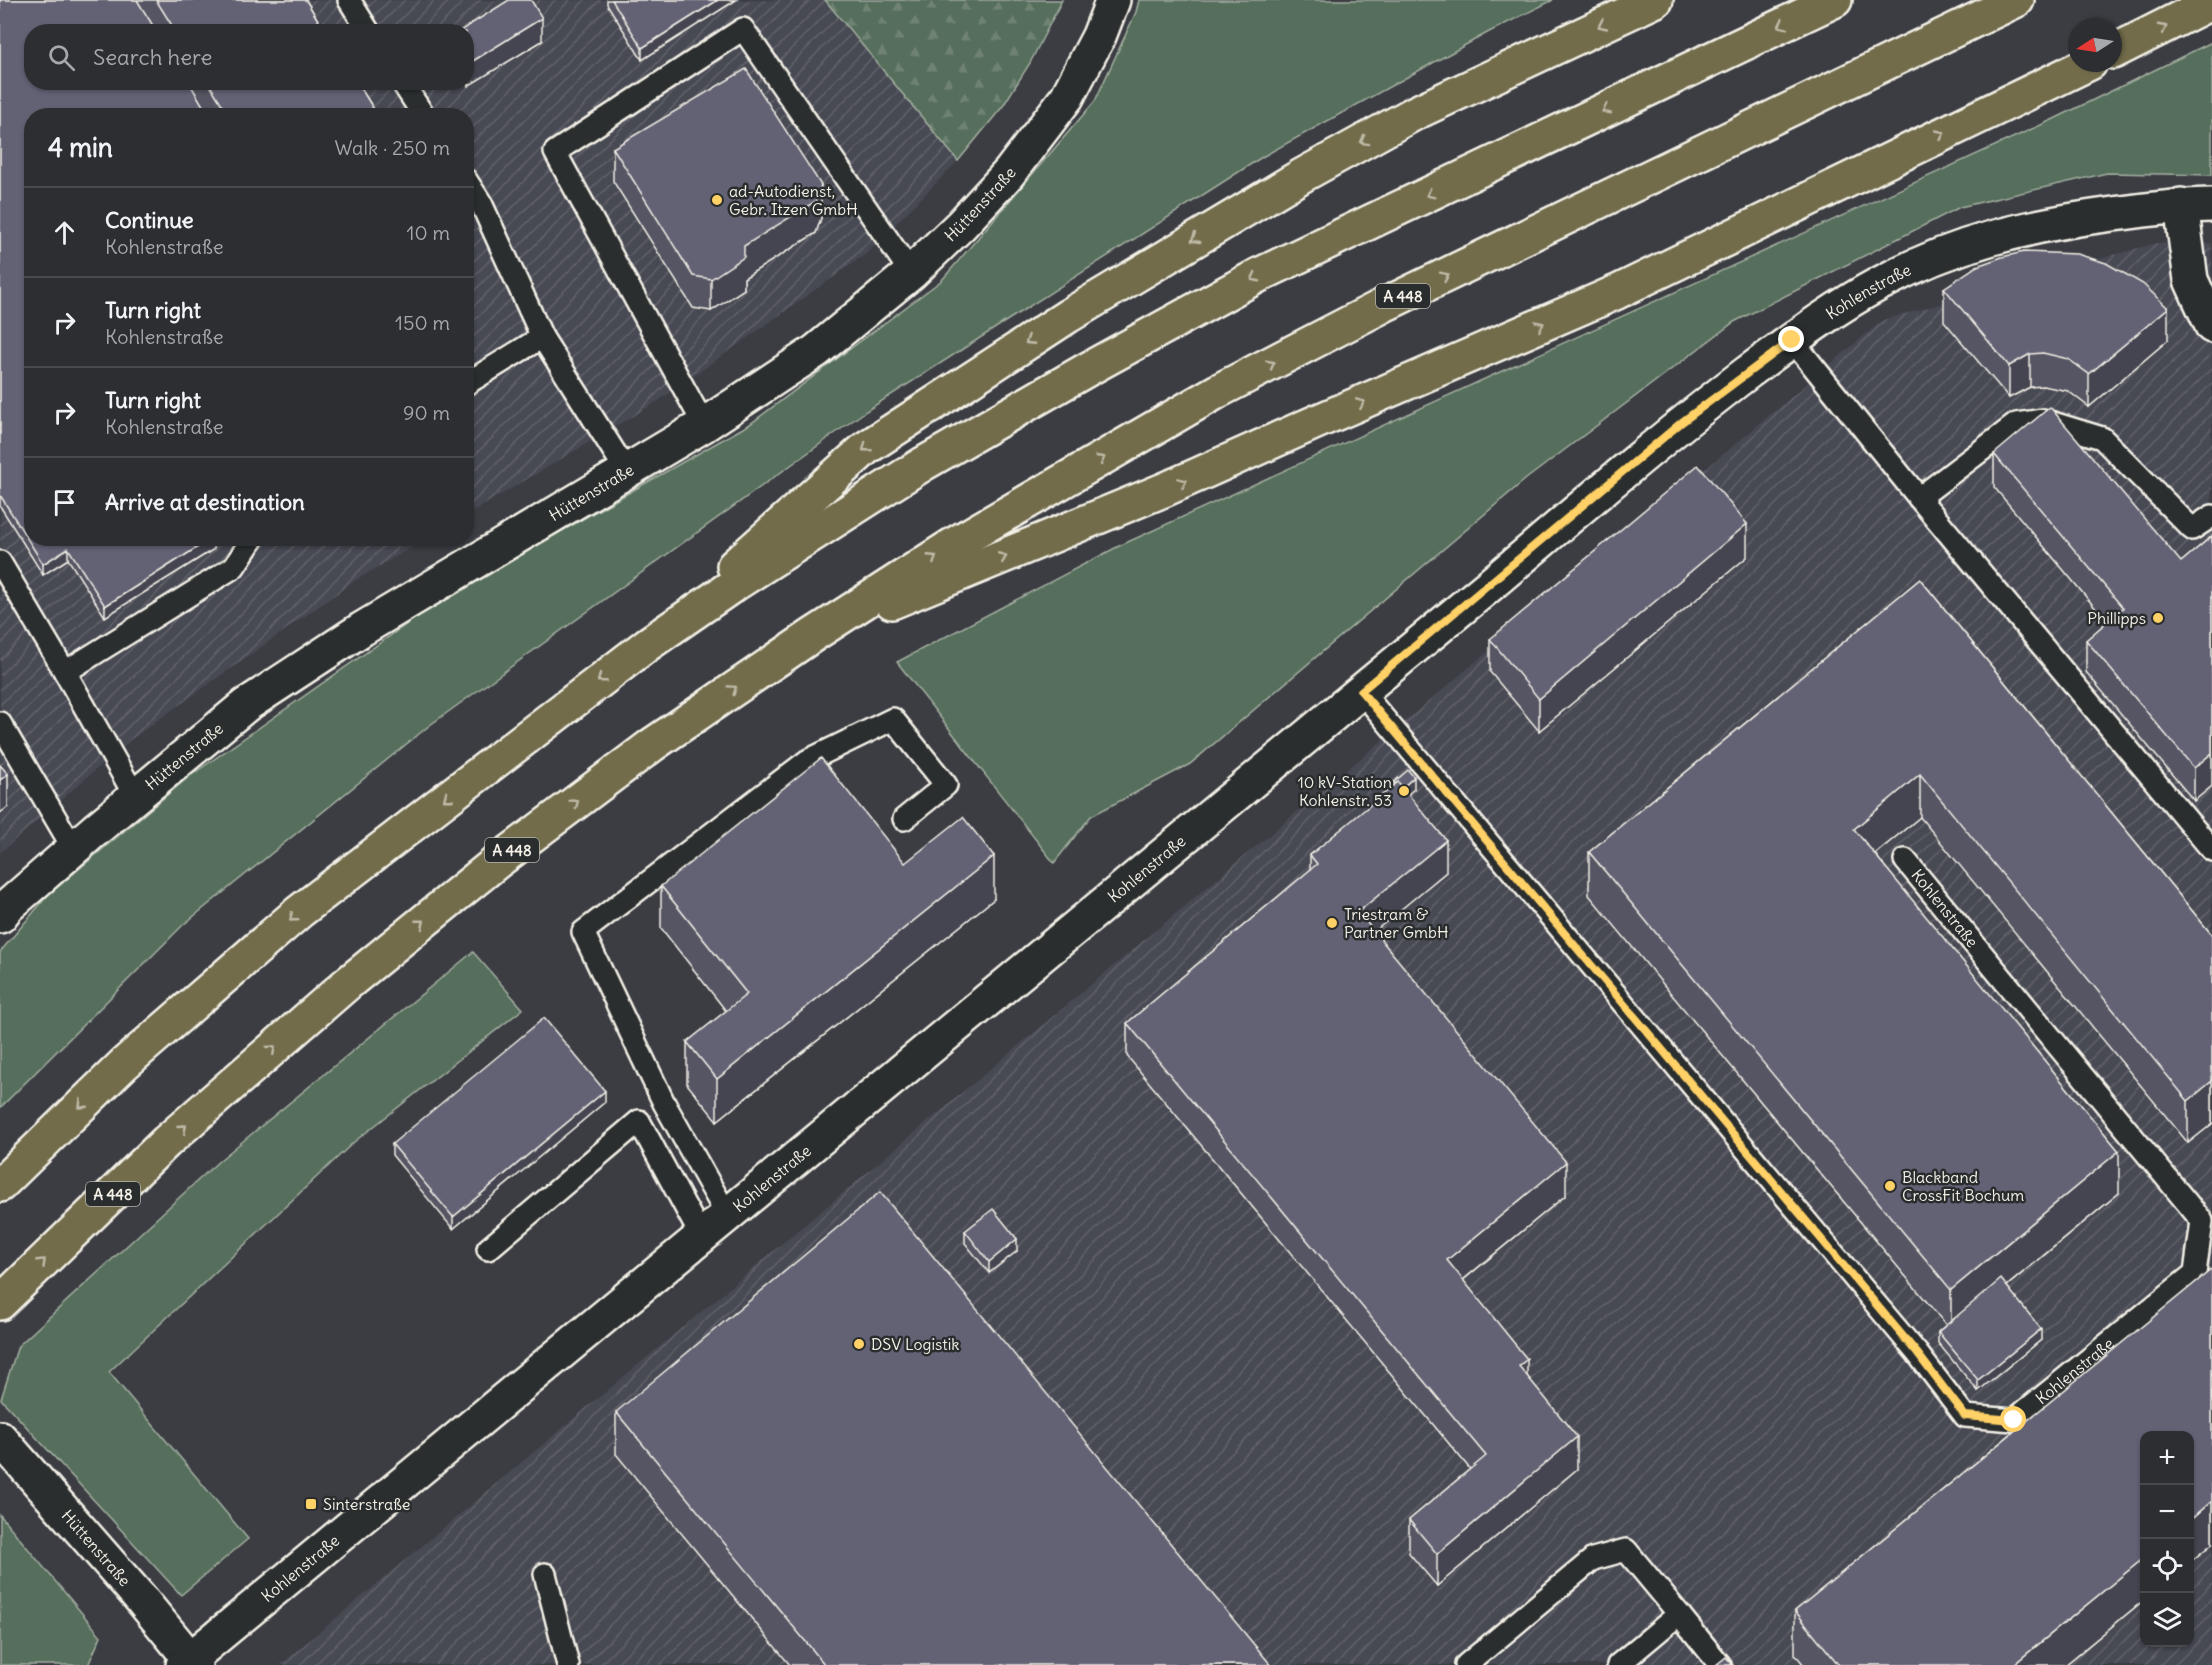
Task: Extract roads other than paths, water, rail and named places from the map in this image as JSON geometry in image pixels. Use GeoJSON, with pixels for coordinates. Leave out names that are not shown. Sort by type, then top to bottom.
{"type":"FeatureCollection","features":[{"type":"Feature","properties":{"kind":"highway"},"geometry":{"type":"LineString","coordinates":[[648,644],[866,448],[1068,316],[1303,175],[1415,113],[1656,0]]}},
{"type":"Feature","properties":{"kind":"highway"},"geometry":{"type":"LineString","coordinates":[[0,1185],[124,1064],[299,912],[648,644],[735,585],[923,464],[1088,369],[1259,275],[1835,0]]}},
{"type":"Feature","properties":{"kind":"highway","name":"A 448"},"geometry":{"type":"LineString","coordinates":[[0,1303],[166,1142],[348,983],[498,861],[652,745],[813,635],[951,546],[1218,391],[1384,305],[2017,0]]}},
{"type":"Feature","properties":{"kind":"highway"},"geometry":{"type":"LineString","coordinates":[[2122,47],[2212,2]]}},
{"type":"Feature","properties":{"kind":"highway"},"geometry":{"type":"LineString","coordinates":[[813,635],[1167,489],[1617,292],[2071,72]]}},
{"type":"Feature","properties":{"kind":"street","name":"Hüttenstraße"},"geometry":{"type":"LineString","coordinates":[[0,916],[73,848],[246,705],[362,630],[704,425],[816,351],[911,273],[961,225],[1008,173],[1067,97],[1099,36],[1113,0]]}},
{"type":"Feature","properties":{"kind":"street"},"geometry":{"type":"LineString","coordinates":[[2197,205],[2191,280],[2212,326]]}},
{"type":"Feature","properties":{"kind":"street","name":"Kohlenstraße"},"geometry":{"type":"LineString","coordinates":[[189,1663],[1682,422],[1792,340],[1879,284],[1958,248],[2006,233],[2055,222],[2197,205]]}},
{"type":"Feature","properties":{"kind":"street","name":"Hüttenstraße"},"geometry":{"type":"LineString","coordinates":[[0,1438],[141,1599],[189,1663]]}},
{"type":"Feature","properties":{"kind":"lane"},"geometry":{"type":"LineString","coordinates":[[349,0],[364,24]]}},
{"type":"Feature","properties":{"kind":"lane"},"geometry":{"type":"LineString","coordinates":[[704,425],[555,152],[743,29],[911,273]]}},
{"type":"Feature","properties":{"kind":"lane"},"geometry":{"type":"LineString","coordinates":[[407,90],[419,108]]}},
{"type":"Feature","properties":{"kind":"lane"},"geometry":{"type":"LineString","coordinates":[[474,192],[542,337],[627,472]]}},
{"type":"Feature","properties":{"kind":"lane"},"geometry":{"type":"LineString","coordinates":[[474,379],[542,337]]}},
{"type":"Feature","properties":{"kind":"lane"},"geometry":{"type":"LineString","coordinates":[[1792,340],[1919,498],[2212,850]]}},
{"type":"Feature","properties":{"kind":"lane"},"geometry":{"type":"LineString","coordinates":[[1919,498],[2016,424],[2043,420],[2103,438],[2192,529],[2212,516]]}},
{"type":"Feature","properties":{"kind":"lane"},"geometry":{"type":"LineString","coordinates":[[65,672],[234,567],[248,546]]}},
{"type":"Feature","properties":{"kind":"lane"},"geometry":{"type":"LineString","coordinates":[[0,562],[135,796]]}},
{"type":"Feature","properties":{"kind":"lane","name":"Kohlenstraße"},"geometry":{"type":"LineString","coordinates":[[1361,691],[1917,1353],[1965,1416],[2014,1420],[2195,1272],[2202,1221],[1905,860]]}},
{"type":"Feature","properties":{"kind":"lane"},"geometry":{"type":"LineString","coordinates":[[727,1215],[664,1103],[583,932],[807,761],[893,719],[945,785],[904,819]]}},
{"type":"Feature","properties":{"kind":"lane"},"geometry":{"type":"LineString","coordinates":[[0,723],[73,848]]}},
{"type":"Feature","properties":{"kind":"lane"},"geometry":{"type":"LineString","coordinates":[[488,1249],[639,1121],[701,1236]]}},
{"type":"Feature","properties":{"kind":"lane"},"geometry":{"type":"LineString","coordinates":[[1466,1665],[1593,1559],[1626,1550],[1720,1665]]}},
{"type":"Feature","properties":{"kind":"lane"},"geometry":{"type":"LineString","coordinates":[[545,1574],[568,1665]]}},
{"type":"Feature","properties":{"kind":"lane"},"geometry":{"type":"LineString","coordinates":[[1618,1665],[1679,1614]]}},
{"type":"Feature","properties":{"kind":"place","name":"ad-Autodienst, Gebr. Itzen GmbH"},"geometry":{"type":"Point","coordinates":[717,200]}},
{"type":"Feature","properties":{"kind":"place","name":"Phillipps"},"geometry":{"type":"Point","coordinates":[2158,618]}},
{"type":"Feature","properties":{"kind":"place","name":"10 kV-Station Kohlenstr. 53"},"geometry":{"type":"Point","coordinates":[1404,791]}},
{"type":"Feature","properties":{"kind":"place","name":"Triestram & Partner GmbH"},"geometry":{"type":"Point","coordinates":[1332,923]}},
{"type":"Feature","properties":{"kind":"place","name":"Blackband CrossFit Bochum"},"geometry":{"type":"Point","coordinates":[1890,1186]}},
{"type":"Feature","properties":{"kind":"place","name":"DSV Logistik"},"geometry":{"type":"Point","coordinates":[859,1344]}},
{"type":"Feature","properties":{"kind":"place","name":"Sinterstraße"},"geometry":{"type":"Point","coordinates":[311,1504]}}]}
